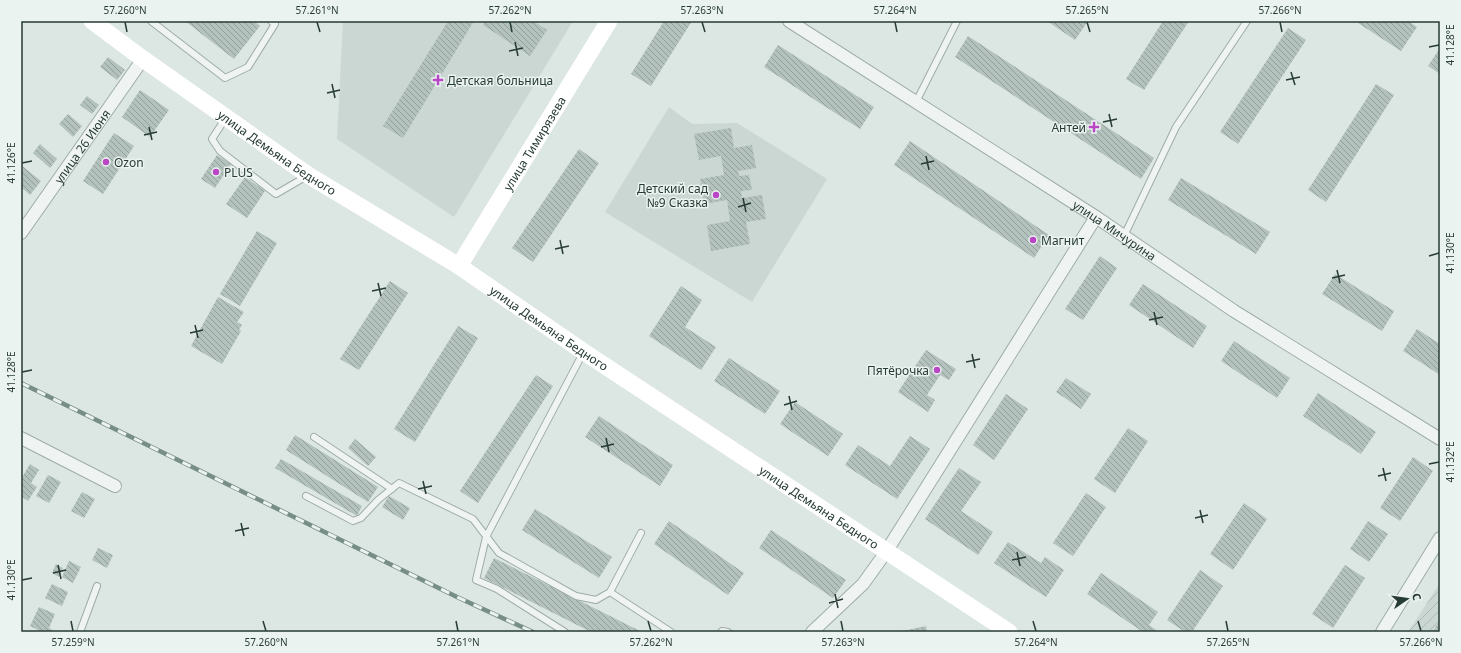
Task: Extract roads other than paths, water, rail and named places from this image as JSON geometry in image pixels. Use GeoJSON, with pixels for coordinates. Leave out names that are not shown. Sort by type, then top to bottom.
{"type":"FeatureCollection","features":[{"type":"Feature","properties":{"kind":"main road","name":"улица Демьяна Бедного"},"geometry":{"type":"LineString","coordinates":[[92,21],[143,59],[308,175],[459,266],[584,352],[1009,632]]}},
{"type":"Feature","properties":{"kind":"main road","name":"улица Тимирязева"},"geometry":{"type":"LineString","coordinates":[[459,266],[609,21]]}},
{"type":"Feature","properties":{"kind":"street","name":"улица Мичурина"},"geometry":{"type":"LineString","coordinates":[[789,21],[1096,217],[1234,311],[1440,439]]}},
{"type":"Feature","properties":{"kind":"street","name":"улица 26 Июня"},"geometry":{"type":"LineString","coordinates":[[21,233],[143,59]]}},
{"type":"Feature","properties":{"kind":"street"},"geometry":{"type":"LineString","coordinates":[[812,632],[863,584],[886,552],[1096,217]]}},
{"type":"Feature","properties":{"kind":"street"},"geometry":{"type":"LineString","coordinates":[[21,438],[115,486]]}},
{"type":"Feature","properties":{"kind":"street"},"geometry":{"type":"LineString","coordinates":[[1382,632],[1440,538]]}},
{"type":"Feature","properties":{"kind":"lane"},"geometry":{"type":"LineString","coordinates":[[151,21],[225,78],[248,67],[275,24],[271,21]]}},
{"type":"Feature","properties":{"kind":"lane"},"geometry":{"type":"LineString","coordinates":[[916,102],[957,21]]}},
{"type":"Feature","properties":{"kind":"lane"},"geometry":{"type":"LineString","coordinates":[[1124,236],[1176,127],[1246,21]]}},
{"type":"Feature","properties":{"kind":"lane"},"geometry":{"type":"LineString","coordinates":[[226,117],[212,139],[220,151],[276,194],[308,175]]}},
{"type":"Feature","properties":{"kind":"lane"},"geometry":{"type":"LineString","coordinates":[[565,632],[497,589],[476,580],[486,537],[584,352]]}},
{"type":"Feature","properties":{"kind":"lane"},"geometry":{"type":"LineString","coordinates":[[314,437],[392,489]]}},
{"type":"Feature","properties":{"kind":"lane"},"geometry":{"type":"LineString","coordinates":[[306,496],[353,521],[361,518],[378,500],[399,483],[473,520],[500,553],[576,596],[596,600],[610,592],[641,533]]}},
{"type":"Feature","properties":{"kind":"lane"},"geometry":{"type":"LineString","coordinates":[[80,632],[97,586]]}},
{"type":"Feature","properties":{"kind":"lane"},"geometry":{"type":"LineString","coordinates":[[610,592],[671,632]]}},
{"type":"Feature","properties":{"kind":"lane"},"geometry":{"type":"LineString","coordinates":[[721,632],[728,632]]}},
{"type":"Feature","properties":{"kind":"railway"},"geometry":{"type":"LineString","coordinates":[[21,383],[457,597],[533,632]]}},
{"type":"Feature","properties":{"kind":"place","name":"Детская больница"},"geometry":{"type":"Point","coordinates":[438,80]}},
{"type":"Feature","properties":{"kind":"place","name":"Антей"},"geometry":{"type":"Point","coordinates":[1094,127]}},
{"type":"Feature","properties":{"kind":"place","name":"Ozon"},"geometry":{"type":"Point","coordinates":[106,162]}},
{"type":"Feature","properties":{"kind":"place","name":"PLUS"},"geometry":{"type":"Point","coordinates":[216,172]}},
{"type":"Feature","properties":{"kind":"place","name":"Детский сад №9 Сказка"},"geometry":{"type":"Point","coordinates":[716,195]}},
{"type":"Feature","properties":{"kind":"place","name":"Магнит"},"geometry":{"type":"Point","coordinates":[1033,240]}},
{"type":"Feature","properties":{"kind":"place","name":"Пятёрочка"},"geometry":{"type":"Point","coordinates":[937,370]}}]}
